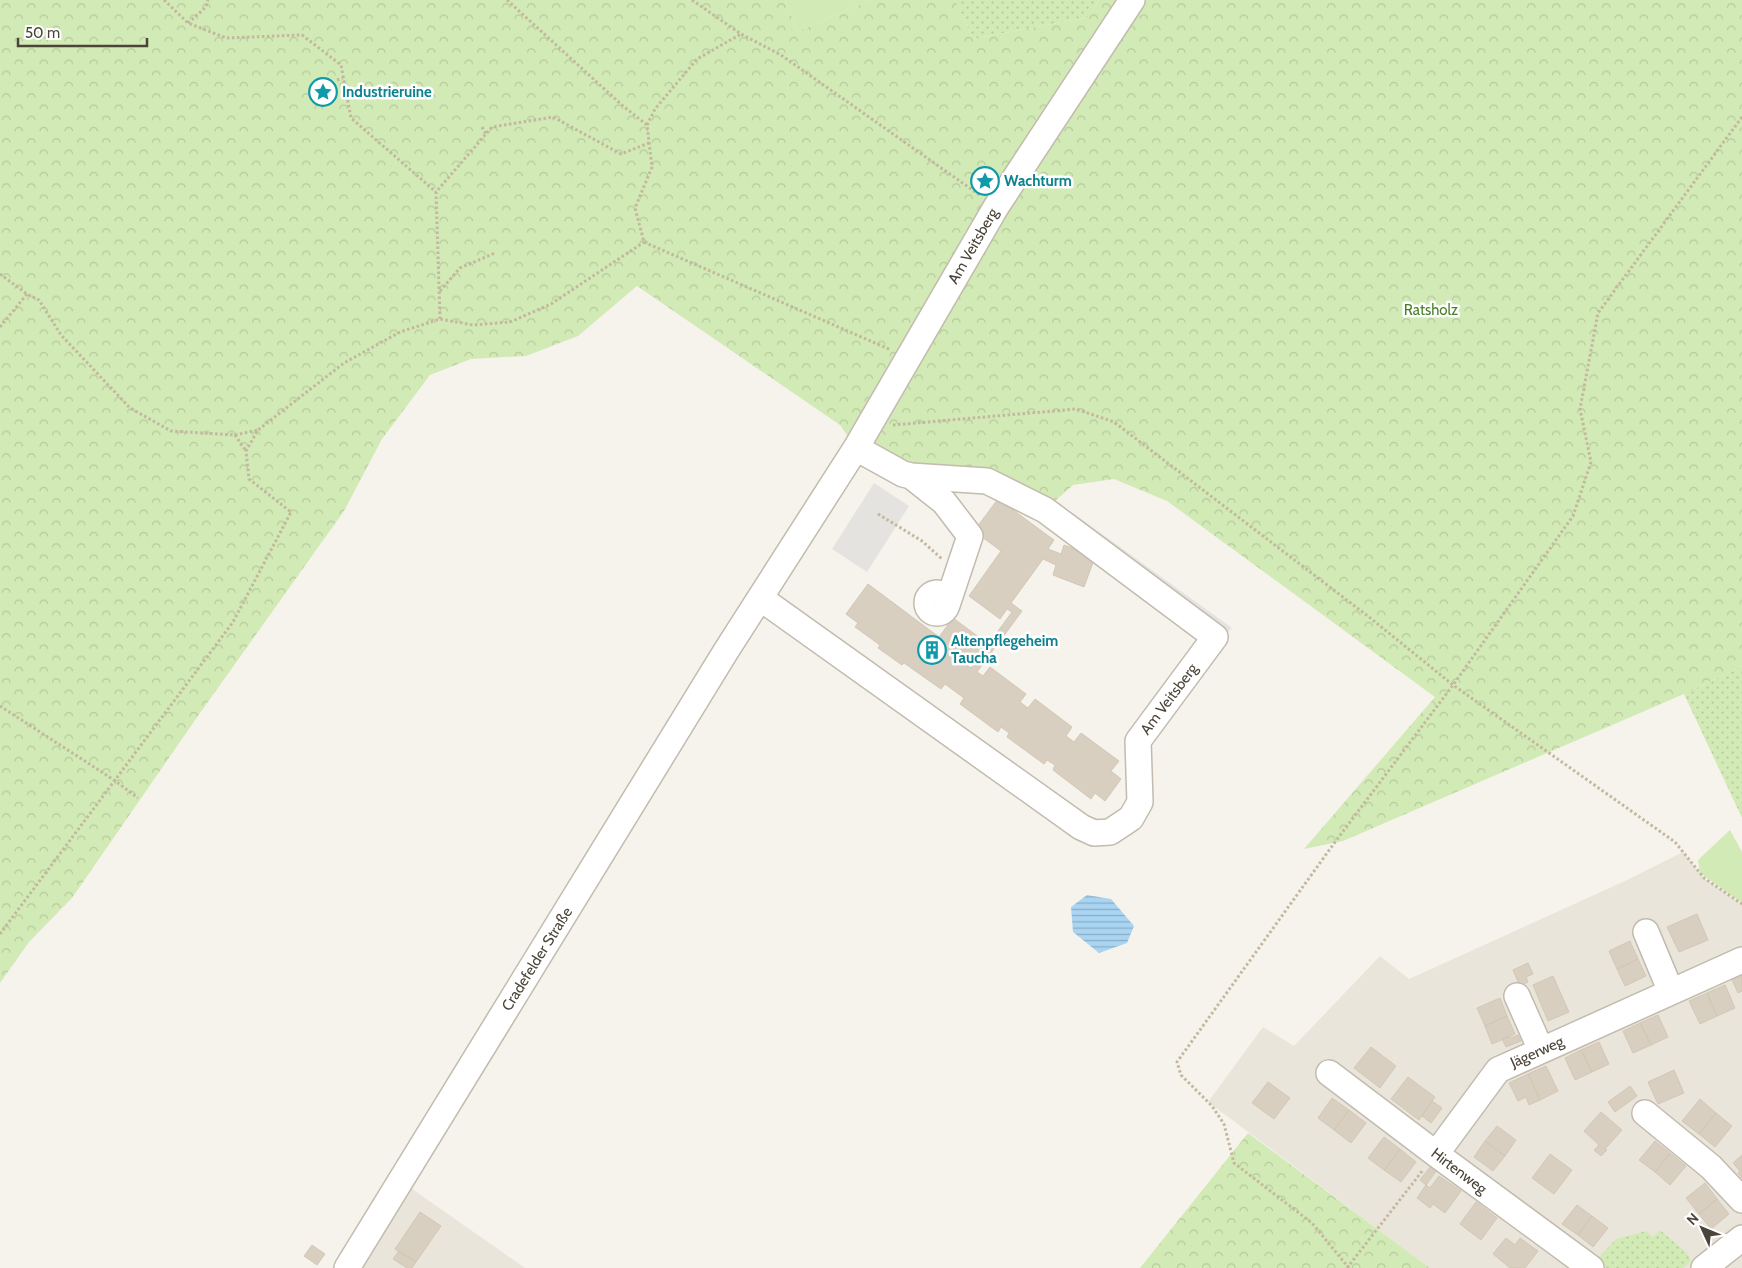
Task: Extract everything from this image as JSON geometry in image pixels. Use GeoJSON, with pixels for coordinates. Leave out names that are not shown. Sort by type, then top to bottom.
{"type":"FeatureCollection","features":[{"type":"Feature","properties":{"kind":"street","name":"Am Veitsberg"},"geometry":{"type":"LineString","coordinates":[[726,651],[870,426],[996,207],[1132,0]]}},
{"type":"Feature","properties":{"kind":"street","name":"Am Veitsberg"},"geometry":{"type":"LineString","coordinates":[[760,598],[1081,827],[1094,833],[1110,832],[1131,818],[1140,802],[1138,740],[1215,637],[1045,510],[987,481],[903,474],[856,448]]}},
{"type":"Feature","properties":{"kind":"street"},"geometry":{"type":"LineString","coordinates":[[911,476],[944,502],[970,536],[947,605]]}},
{"type":"Feature","properties":{"kind":"street","name":"Cradefelder Straße"},"geometry":{"type":"LineString","coordinates":[[347,1268],[726,651]]}},
{"type":"Feature","properties":{"kind":"street"},"geometry":{"type":"LineString","coordinates":[[1646,932],[1671,992]]}},
{"type":"Feature","properties":{"kind":"street","name":"Jägerweg"},"geometry":{"type":"LineString","coordinates":[[1436,1154],[1498,1070],[1742,960]]}},
{"type":"Feature","properties":{"kind":"street"},"geometry":{"type":"LineString","coordinates":[[1517,996],[1541,1050]]}},
{"type":"Feature","properties":{"kind":"street","name":"Hirtenweg"},"geometry":{"type":"LineString","coordinates":[[1328,1073],[1592,1268]]}},
{"type":"Feature","properties":{"kind":"street"},"geometry":{"type":"LineString","coordinates":[[1645,1113],[1711,1167],[1742,1200]]}},
{"type":"Feature","properties":{"kind":"street"},"geometry":{"type":"LineString","coordinates":[[1704,1268],[1742,1238]]}},
{"type":"Feature","properties":{"kind":"path"},"geometry":{"type":"LineString","coordinates":[[164,0],[188,23],[226,38],[302,35],[340,65],[351,118],[436,192]]}},
{"type":"Feature","properties":{"kind":"path"},"geometry":{"type":"LineString","coordinates":[[188,23],[206,7],[208,0]]}},
{"type":"Feature","properties":{"kind":"path"},"geometry":{"type":"LineString","coordinates":[[507,0],[623,106],[647,124]]}},
{"type":"Feature","properties":{"kind":"path"},"geometry":{"type":"LineString","coordinates":[[692,0],[741,34],[781,55],[996,207]]}},
{"type":"Feature","properties":{"kind":"path"},"geometry":{"type":"LineString","coordinates":[[644,242],[635,208],[652,167],[647,124],[655,109],[697,59],[741,34]]}},
{"type":"Feature","properties":{"kind":"path"},"geometry":{"type":"LineString","coordinates":[[337,80],[343,78]]}},
{"type":"Feature","properties":{"kind":"path"},"geometry":{"type":"LineString","coordinates":[[440,319],[436,192],[492,127],[553,117],[621,154],[649,144]]}},
{"type":"Feature","properties":{"kind":"path"},"geometry":{"type":"LineString","coordinates":[[1436,1154],[1348,1267],[1312,1223],[1234,1163],[1224,1124],[1212,1106],[1181,1076],[1177,1062],[1335,842],[1453,686],[1573,516],[1591,462],[1580,409],[1598,313],[1742,117]]}},
{"type":"Feature","properties":{"kind":"path"},"geometry":{"type":"LineString","coordinates":[[482,127],[486,134]]}},
{"type":"Feature","properties":{"kind":"path"},"geometry":{"type":"LineString","coordinates":[[246,451],[258,430],[344,363],[400,332],[440,319],[473,325],[510,322],[551,304],[644,242]]}},
{"type":"Feature","properties":{"kind":"path"},"geometry":{"type":"LineString","coordinates":[[644,242],[909,358]]}},
{"type":"Feature","properties":{"kind":"path"},"geometry":{"type":"LineString","coordinates":[[439,292],[460,268],[495,253]]}},
{"type":"Feature","properties":{"kind":"path"},"geometry":{"type":"LineString","coordinates":[[0,274],[27,294],[39,300],[61,335],[130,408],[171,431],[235,435],[258,430]]}},
{"type":"Feature","properties":{"kind":"path"},"geometry":{"type":"LineString","coordinates":[[0,328],[27,294]]}},
{"type":"Feature","properties":{"kind":"path"},"geometry":{"type":"LineString","coordinates":[[870,426],[1076,409],[1114,422],[1369,617],[1453,686],[1675,842],[1704,878],[1742,904]]}},
{"type":"Feature","properties":{"kind":"path"},"geometry":{"type":"LineString","coordinates":[[0,934],[233,622],[291,512],[249,478],[246,451],[235,435]]}},
{"type":"Feature","properties":{"kind":"path"},"geometry":{"type":"LineString","coordinates":[[878,514],[922,541],[958,573]]}},
{"type":"Feature","properties":{"kind":"path"},"geometry":{"type":"LineString","coordinates":[[0,706],[114,780],[138,798]]}},
{"type":"Feature","properties":{"kind":"shaded area"},"geometry":{"type":"Polygon","coordinates":[[[874,483],[909,506],[867,572],[832,549],[874,483]]]}},
{"type":"Feature","properties":{"kind":"shaded area"},"geometry":{"type":"Polygon","coordinates":[[[1073,513],[1232,628],[1224,636],[1068,521],[1073,513]]]}},
{"type":"Feature","properties":{"kind":"shaded area"},"geometry":{"type":"Polygon","coordinates":[[[1683,852],[1704,878],[1742,904],[1742,1268],[1430,1268],[1208,1102],[1263,1027],[1294,1046],[1380,956],[1409,979],[1625,881],[1683,852]]]}},
{"type":"Feature","properties":{"kind":"shaded area"},"geometry":{"type":"Polygon","coordinates":[[[397,1178],[435,1205],[525,1268],[338,1268],[397,1178]]]}},
{"type":"Feature","properties":{"kind":"green space","name":"Ratsholz"},"geometry":{"type":"Polygon","coordinates":[[[0,0],[785,0],[798,31],[871,0],[955,0],[973,39],[1089,17],[1099,0],[1742,0],[1742,666],[1684,694],[1343,841],[1304,849],[1435,697],[1167,501],[1114,479],[1073,485],[1045,510],[987,481],[903,474],[856,448],[840,425],[637,286],[578,336],[526,356],[471,359],[430,375],[382,439],[344,511],[200,713],[72,898],[29,942],[0,983],[0,0]]]}},
{"type":"Feature","properties":{"kind":"green space"},"geometry":{"type":"Polygon","coordinates":[[[785,0],[871,0],[798,31],[785,0]]]}},
{"type":"Feature","properties":{"kind":"green space"},"geometry":{"type":"Polygon","coordinates":[[[955,0],[1099,0],[1089,17],[973,39],[955,0]]]}},
{"type":"Feature","properties":{"kind":"green space"},"geometry":{"type":"Polygon","coordinates":[[[1742,666],[1742,818],[1684,694],[1742,666]]]}},
{"type":"Feature","properties":{"kind":"green space"},"geometry":{"type":"Polygon","coordinates":[[[1730,830],[1742,852],[1742,903],[1700,873],[1698,860],[1730,830]]]}},
{"type":"Feature","properties":{"kind":"green space"},"geometry":{"type":"Polygon","coordinates":[[[1248,1133],[1430,1268],[1140,1268],[1248,1133]]]}},
{"type":"Feature","properties":{"kind":"green space"},"geometry":{"type":"Polygon","coordinates":[[[1660,1230],[1687,1253],[1691,1261],[1683,1268],[1600,1268],[1594,1263],[1616,1239],[1646,1231],[1653,1237],[1660,1230]]]}},
{"type":"Feature","properties":{"kind":"water"},"geometry":{"type":"Polygon","coordinates":[[[1087,895],[1111,899],[1134,926],[1127,943],[1099,953],[1073,932],[1071,907],[1087,895]]]}},
{"type":"Feature","properties":{"kind":"building","name":"Altenpflegeheim Taucha"},"geometry":{"type":"Polygon","coordinates":[[[998,499],[1054,540],[1048,549],[1061,554],[1064,545],[1095,557],[1084,587],[1053,575],[1056,565],[1043,559],[1011,603],[1022,611],[977,672],[983,676],[990,667],[1026,694],[1020,702],[1028,708],[1035,699],[1072,727],[1066,736],[1074,742],[1081,733],[1119,761],[1111,771],[1121,779],[1105,801],[1095,793],[1091,799],[1053,770],[1055,765],[1047,760],[1044,764],[1007,737],[1009,733],[1001,727],[998,732],[960,704],[964,698],[945,684],[941,689],[904,663],[902,665],[878,648],[880,645],[855,627],[858,623],[846,614],[868,584],[939,637],[953,618],[980,638],[977,642],[985,647],[977,658],[970,652],[963,662],[971,668],[1012,612],[1007,609],[1000,619],[969,596],[1001,551],[974,531],[998,499]]]}},
{"type":"Feature","properties":{"kind":"building"},"geometry":{"type":"Polygon","coordinates":[[[1697,914],[1708,940],[1679,952],[1667,927],[1697,914]]]}},
{"type":"Feature","properties":{"kind":"building"},"geometry":{"type":"Polygon","coordinates":[[[1630,941],[1638,959],[1617,969],[1609,951],[1630,941]]]}},
{"type":"Feature","properties":{"kind":"building"},"geometry":{"type":"Polygon","coordinates":[[[1638,959],[1646,976],[1625,986],[1617,969],[1638,959]]]}},
{"type":"Feature","properties":{"kind":"building"},"geometry":{"type":"Polygon","coordinates":[[[1528,963],[1533,974],[1526,977],[1528,982],[1520,986],[1513,970],[1528,963]]]}},
{"type":"Feature","properties":{"kind":"building"},"geometry":{"type":"Polygon","coordinates":[[[1742,975],[1742,991],[1738,993],[1732,980],[1742,975]]]}},
{"type":"Feature","properties":{"kind":"building"},"geometry":{"type":"Polygon","coordinates":[[[1553,976],[1569,1012],[1548,1021],[1533,985],[1553,976]]]}},
{"type":"Feature","properties":{"kind":"building"},"geometry":{"type":"Polygon","coordinates":[[[1725,985],[1735,1008],[1717,1016],[1707,993],[1725,985]]]}},
{"type":"Feature","properties":{"kind":"building"},"geometry":{"type":"Polygon","coordinates":[[[1707,993],[1717,1016],[1700,1024],[1689,1001],[1707,993]]]}},
{"type":"Feature","properties":{"kind":"building"},"geometry":{"type":"Polygon","coordinates":[[[1500,998],[1507,1016],[1485,1026],[1477,1008],[1500,998]]]}},
{"type":"Feature","properties":{"kind":"building"},"geometry":{"type":"Polygon","coordinates":[[[1658,1015],[1668,1037],[1651,1045],[1640,1023],[1658,1015]]]}},
{"type":"Feature","properties":{"kind":"building"},"geometry":{"type":"Polygon","coordinates":[[[1507,1016],[1515,1034],[1492,1044],[1485,1026],[1507,1016]]]}},
{"type":"Feature","properties":{"kind":"building"},"geometry":{"type":"Polygon","coordinates":[[[1640,1023],[1651,1045],[1633,1053],[1623,1031],[1640,1023]]]}},
{"type":"Feature","properties":{"kind":"building"},"geometry":{"type":"Polygon","coordinates":[[[1518,1035],[1521,1041],[1506,1047],[1502,1039],[1518,1035]]]}},
{"type":"Feature","properties":{"kind":"building"},"geometry":{"type":"Polygon","coordinates":[[[1599,1042],[1609,1064],[1592,1072],[1581,1050],[1599,1042]]]}},
{"type":"Feature","properties":{"kind":"building"},"geometry":{"type":"Polygon","coordinates":[[[1371,1047],[1396,1066],[1380,1088],[1354,1068],[1371,1047]]]}},
{"type":"Feature","properties":{"kind":"building"},"geometry":{"type":"Polygon","coordinates":[[[1581,1050],[1592,1072],[1575,1080],[1565,1058],[1581,1050]]]}},
{"type":"Feature","properties":{"kind":"building"},"geometry":{"type":"Polygon","coordinates":[[[1546,1066],[1558,1091],[1540,1100],[1528,1074],[1546,1066]]]}},
{"type":"Feature","properties":{"kind":"building"},"geometry":{"type":"Polygon","coordinates":[[[1674,1070],[1684,1093],[1658,1104],[1648,1082],[1674,1070]]]}},
{"type":"Feature","properties":{"kind":"building"},"geometry":{"type":"Polygon","coordinates":[[[1528,1074],[1540,1100],[1529,1105],[1526,1097],[1518,1101],[1509,1083],[1528,1074]]]}},
{"type":"Feature","properties":{"kind":"building"},"geometry":{"type":"Polygon","coordinates":[[[1408,1077],[1435,1097],[1419,1120],[1391,1099],[1408,1077]]]}},
{"type":"Feature","properties":{"kind":"building"},"geometry":{"type":"Polygon","coordinates":[[[1268,1082],[1290,1098],[1274,1119],[1252,1103],[1268,1082]]]}},
{"type":"Feature","properties":{"kind":"building"},"geometry":{"type":"Polygon","coordinates":[[[1630,1086],[1637,1096],[1615,1112],[1608,1102],[1630,1086]]]}},
{"type":"Feature","properties":{"kind":"building"},"geometry":{"type":"Polygon","coordinates":[[[1332,1098],[1349,1110],[1334,1130],[1318,1118],[1332,1098]]]}},
{"type":"Feature","properties":{"kind":"building"},"geometry":{"type":"Polygon","coordinates":[[[1700,1099],[1716,1113],[1699,1134],[1682,1121],[1700,1099]]]}},
{"type":"Feature","properties":{"kind":"building"},"geometry":{"type":"Polygon","coordinates":[[[1432,1101],[1442,1108],[1431,1123],[1422,1116],[1432,1101]]]}},
{"type":"Feature","properties":{"kind":"building"},"geometry":{"type":"Polygon","coordinates":[[[1349,1110],[1366,1123],[1351,1143],[1334,1130],[1349,1110]]]}},
{"type":"Feature","properties":{"kind":"building"},"geometry":{"type":"Polygon","coordinates":[[[1601,1112],[1622,1130],[1601,1156],[1594,1150],[1599,1145],[1584,1131],[1601,1112]]]}},
{"type":"Feature","properties":{"kind":"building"},"geometry":{"type":"Polygon","coordinates":[[[1716,1113],[1732,1126],[1715,1147],[1699,1134],[1716,1113]]]}},
{"type":"Feature","properties":{"kind":"building"},"geometry":{"type":"Polygon","coordinates":[[[1497,1126],[1516,1140],[1505,1156],[1485,1141],[1497,1126]]]}},
{"type":"Feature","properties":{"kind":"building"},"geometry":{"type":"Polygon","coordinates":[[[1384,1137],[1400,1149],[1384,1170],[1368,1158],[1384,1137]]]}},
{"type":"Feature","properties":{"kind":"building"},"geometry":{"type":"Polygon","coordinates":[[[1485,1141],[1505,1156],[1493,1171],[1474,1157],[1485,1141]]]}},
{"type":"Feature","properties":{"kind":"building"},"geometry":{"type":"Polygon","coordinates":[[[1655,1141],[1670,1153],[1655,1172],[1639,1160],[1655,1141]]]}},
{"type":"Feature","properties":{"kind":"building"},"geometry":{"type":"Polygon","coordinates":[[[1400,1149],[1416,1162],[1401,1182],[1384,1170],[1400,1149]]]}},
{"type":"Feature","properties":{"kind":"building"},"geometry":{"type":"Polygon","coordinates":[[[1670,1153],[1686,1166],[1670,1185],[1655,1172],[1670,1153]]]}},
{"type":"Feature","properties":{"kind":"building"},"geometry":{"type":"Polygon","coordinates":[[[1550,1154],[1572,1170],[1554,1194],[1532,1178],[1550,1154]]]}},
{"type":"Feature","properties":{"kind":"building"},"geometry":{"type":"Polygon","coordinates":[[[1742,1155],[1742,1178],[1738,1173],[1740,1171],[1733,1163],[1742,1155]]]}},
{"type":"Feature","properties":{"kind":"building"},"geometry":{"type":"Polygon","coordinates":[[[1431,1166],[1437,1170],[1426,1185],[1420,1180],[1431,1166]]]}},
{"type":"Feature","properties":{"kind":"building"},"geometry":{"type":"Polygon","coordinates":[[[1439,1176],[1461,1191],[1445,1213],[1433,1204],[1430,1208],[1417,1198],[1426,1185],[1430,1188],[1439,1176]]]}},
{"type":"Feature","properties":{"kind":"building"},"geometry":{"type":"Polygon","coordinates":[[[1705,1183],[1717,1199],[1699,1214],[1686,1198],[1705,1183]]]}},
{"type":"Feature","properties":{"kind":"building"},"geometry":{"type":"Polygon","coordinates":[[[1717,1199],[1729,1214],[1711,1229],[1699,1214],[1717,1199]]]}},
{"type":"Feature","properties":{"kind":"building"},"geometry":{"type":"Polygon","coordinates":[[[1476,1202],[1497,1218],[1481,1240],[1460,1224],[1476,1202]]]}},
{"type":"Feature","properties":{"kind":"building"},"geometry":{"type":"Polygon","coordinates":[[[1577,1205],[1592,1216],[1578,1235],[1562,1224],[1577,1205]]]}},
{"type":"Feature","properties":{"kind":"building"},"geometry":{"type":"Polygon","coordinates":[[[420,1212],[441,1226],[416,1262],[395,1249],[420,1212]]]}},
{"type":"Feature","properties":{"kind":"building"},"geometry":{"type":"Polygon","coordinates":[[[1592,1216],[1608,1228],[1593,1247],[1578,1235],[1592,1216]]]}},
{"type":"Feature","properties":{"kind":"building"},"geometry":{"type":"Polygon","coordinates":[[[1506,1238],[1515,1245],[1520,1238],[1538,1251],[1525,1268],[1510,1268],[1493,1254],[1506,1238]]]}},
{"type":"Feature","properties":{"kind":"building"},"geometry":{"type":"Polygon","coordinates":[[[312,1245],[325,1254],[317,1265],[304,1256],[312,1245]]]}},
{"type":"Feature","properties":{"kind":"building"},"geometry":{"type":"Polygon","coordinates":[[[399,1251],[416,1262],[412,1268],[407,1268],[393,1259],[399,1251]]]}},
{"type":"Feature","properties":{"kind":"place","name":"Industrieruine"},"geometry":{"type":"Point","coordinates":[323,92]}},
{"type":"Feature","properties":{"kind":"place","name":"Wachturm"},"geometry":{"type":"Point","coordinates":[985,181]}},
{"type":"Feature","properties":{"kind":"place","name":"Altenpflegeheim Taucha"},"geometry":{"type":"Point","coordinates":[932,650]}}]}
